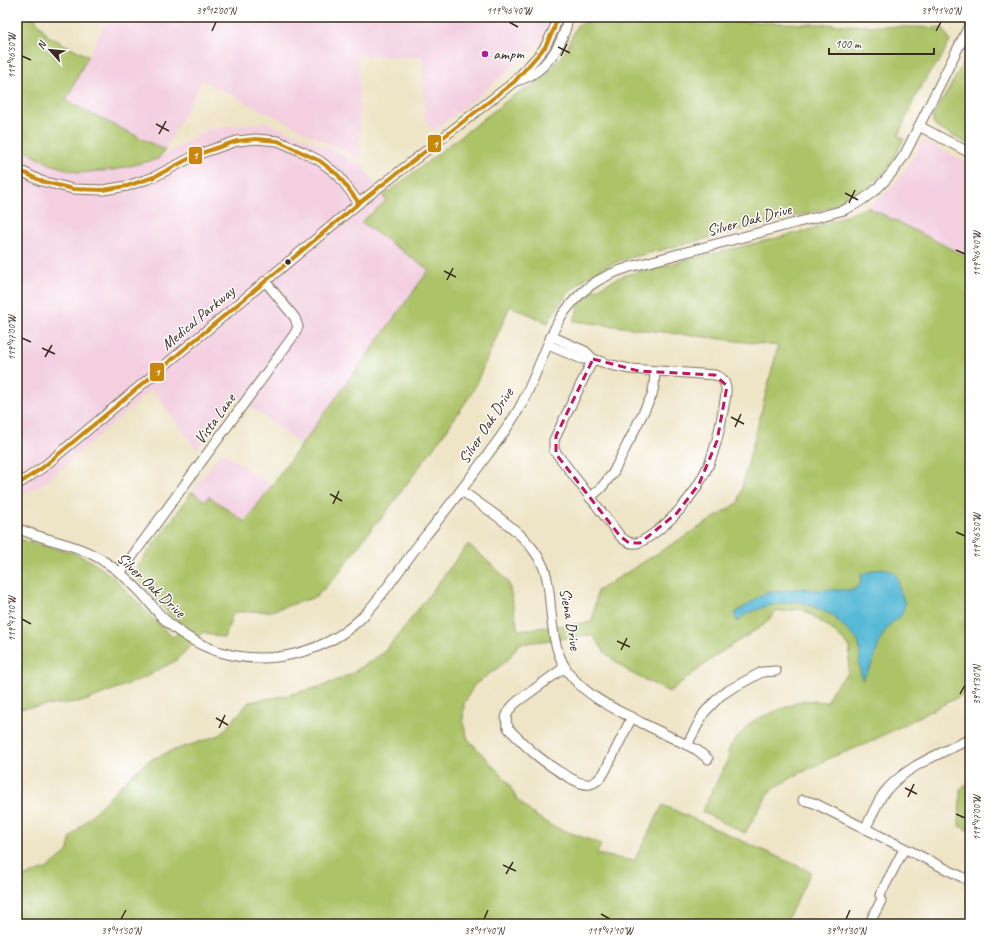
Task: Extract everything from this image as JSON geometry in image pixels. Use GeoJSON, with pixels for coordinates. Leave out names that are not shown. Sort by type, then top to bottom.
{"type":"FeatureCollection","features":[{"type":"Feature","properties":{"kind":"street","name":"Medical Parkway"},"geometry":{"type":"LineString","coordinates":[[17,485],[42,468],[359,203],[514,82],[545,47],[554,29],[557,17]]}},
{"type":"Feature","properties":{"kind":"street","name":"Medical Parkway"},"geometry":{"type":"LineString","coordinates":[[514,82],[529,77],[537,72],[548,61],[564,34],[568,17]]}},
{"type":"Feature","properties":{"kind":"street","name":"Silver Oak Drive"},"geometry":{"type":"LineString","coordinates":[[17,528],[30,534],[93,553],[120,574],[145,597],[160,616],[174,628],[194,640],[216,650],[233,655],[266,658],[287,656],[305,651],[327,642],[348,629],[365,614],[461,490],[513,419],[522,404],[560,318],[579,295],[594,282],[610,273],[826,216],[857,204],[876,190],[896,168],[919,126],[970,24]]}},
{"type":"Feature","properties":{"kind":"street"},"geometry":{"type":"LineString","coordinates":[[919,126],[970,153]]}},
{"type":"Feature","properties":{"kind":"street"},"geometry":{"type":"LineString","coordinates":[[17,169],[41,181],[74,189],[103,190],[127,186],[154,177],[196,155],[237,141],[256,139],[278,141],[304,152],[320,161],[338,175],[359,203]]}},
{"type":"Feature","properties":{"kind":"street","name":"Vista Lane"},"geometry":{"type":"LineString","coordinates":[[120,574],[294,335],[298,327],[295,318],[266,281]]}},
{"type":"Feature","properties":{"kind":"street"},"geometry":{"type":"LineString","coordinates":[[549,340],[582,359],[593,359],[620,368],[655,372],[715,374],[721,377],[725,383],[727,390],[720,431],[714,452],[704,474],[692,494],[677,513],[646,539],[637,543],[629,543],[622,539],[556,454],[554,443],[593,359]]}},
{"type":"Feature","properties":{"kind":"street"},"geometry":{"type":"LineString","coordinates":[[590,498],[607,482],[613,473],[652,395],[655,372]]}},
{"type":"Feature","properties":{"kind":"street","name":"Siena Drive"},"geometry":{"type":"LineString","coordinates":[[461,490],[520,534],[530,544],[544,566],[548,580],[554,633],[558,652],[565,667],[578,683],[594,698],[697,750],[708,759]]}},
{"type":"Feature","properties":{"kind":"street"},"geometry":{"type":"LineString","coordinates":[[565,667],[518,701],[509,710],[506,716],[509,729],[547,765],[584,784],[591,784],[595,782],[604,773],[632,717]]}},
{"type":"Feature","properties":{"kind":"street"},"geometry":{"type":"LineString","coordinates":[[687,745],[704,713],[720,696],[762,672],[776,671]]}},
{"type":"Feature","properties":{"kind":"street"},"geometry":{"type":"LineString","coordinates":[[865,829],[883,794],[893,783],[910,769],[970,739]]}},
{"type":"Feature","properties":{"kind":"street"},"geometry":{"type":"LineString","coordinates":[[803,800],[814,803],[970,882]]}},
{"type":"Feature","properties":{"kind":"street"},"geometry":{"type":"LineString","coordinates":[[869,924],[904,849]]}},
{"type":"Feature","properties":{"kind":"highlighted area"},"geometry":{"type":"Polygon","coordinates":[[[593,359],[639,371],[715,375],[727,386],[717,441],[699,484],[677,513],[640,543],[629,543],[620,536],[556,454],[556,436],[593,359]]]}},
{"type":"Feature","properties":{"kind":"shaded area"},"geometry":{"type":"Polygon","coordinates":[[[108,17],[537,17],[548,25],[547,30],[539,43],[480,95],[433,131],[425,119],[422,57],[358,55],[361,160],[202,80],[165,150],[66,101],[108,17]]]}},
{"type":"Feature","properties":{"kind":"shaded area"},"geometry":{"type":"Polygon","coordinates":[[[266,122],[360,162],[385,201],[360,221],[429,270],[301,445],[237,396],[197,450],[152,389],[42,485],[17,496],[17,147],[50,164],[79,173],[114,170],[158,159],[208,129],[266,122]]]}},
{"type":"Feature","properties":{"kind":"shaded area"},"geometry":{"type":"Polygon","coordinates":[[[923,140],[970,164],[970,258],[868,207],[889,190],[906,169],[923,140]]]}},
{"type":"Feature","properties":{"kind":"shaded area"},"geometry":{"type":"Polygon","coordinates":[[[222,451],[271,486],[245,522],[209,496],[205,501],[192,492],[222,451]]]}},
{"type":"Feature","properties":{"kind":"green space"},"geometry":{"type":"Polygon","coordinates":[[[17,17],[35,17],[48,36],[88,56],[66,101],[165,150],[158,159],[114,170],[79,173],[50,164],[17,147],[17,17]]]}},
{"type":"Feature","properties":{"kind":"green space"},"geometry":{"type":"Polygon","coordinates":[[[620,18],[943,28],[950,41],[938,64],[936,64],[930,72],[915,98],[898,136],[904,139],[893,160],[883,174],[862,192],[828,208],[622,260],[610,265],[588,277],[570,292],[554,312],[548,323],[510,306],[472,393],[379,522],[377,521],[338,574],[316,597],[271,611],[236,612],[233,614],[224,638],[203,632],[177,660],[143,678],[85,701],[17,709],[17,538],[34,544],[71,552],[100,567],[122,586],[162,628],[173,637],[184,626],[170,615],[136,577],[134,574],[135,570],[192,492],[205,501],[209,496],[245,522],[429,270],[361,222],[386,201],[383,196],[513,96],[534,85],[546,75],[566,50],[577,25],[599,19],[620,18]]]}},
{"type":"Feature","properties":{"kind":"green space"},"geometry":{"type":"Polygon","coordinates":[[[970,49],[970,145],[936,127],[933,122],[933,116],[970,49]]]}},
{"type":"Feature","properties":{"kind":"green space"},"geometry":{"type":"Polygon","coordinates":[[[868,207],[970,258],[970,691],[866,744],[832,757],[793,777],[770,791],[745,833],[702,812],[729,757],[728,752],[731,745],[750,723],[761,717],[804,700],[827,702],[832,690],[848,673],[850,647],[829,627],[802,609],[775,612],[765,624],[721,652],[669,692],[629,672],[605,653],[593,635],[589,635],[519,644],[506,662],[474,685],[464,704],[463,723],[468,739],[507,781],[517,799],[533,814],[552,826],[601,844],[597,854],[634,861],[663,805],[811,872],[785,924],[17,924],[17,879],[46,869],[67,852],[71,837],[129,777],[148,761],[169,752],[220,735],[249,702],[283,696],[323,686],[351,674],[383,653],[468,544],[500,572],[509,584],[518,630],[592,622],[597,591],[738,503],[778,346],[573,321],[579,305],[582,300],[593,291],[625,275],[809,230],[868,207]]]}},
{"type":"Feature","properties":{"kind":"green space"},"geometry":{"type":"Polygon","coordinates":[[[970,783],[970,831],[959,826],[960,789],[970,783]]]}},
{"type":"Feature","properties":{"kind":"water"},"geometry":{"type":"Polygon","coordinates":[[[882,568],[892,571],[898,578],[899,587],[905,604],[901,616],[888,627],[881,638],[871,666],[862,680],[859,664],[860,652],[858,641],[832,615],[796,601],[767,606],[746,614],[737,622],[735,613],[765,593],[805,588],[812,590],[853,590],[860,584],[862,574],[882,568]]]}},
{"type":"Feature","properties":{"kind":"transit line","name":"1"},"geometry":{"type":"LineString","coordinates":[[17,485],[42,468],[359,203],[514,82],[545,47],[554,29],[557,17]]}},
{"type":"Feature","properties":{"kind":"transit line","name":"1"},"geometry":{"type":"LineString","coordinates":[[17,169],[41,181],[73,189],[103,190],[127,186],[154,177],[196,155],[237,141],[256,139],[278,141],[320,161],[338,175],[359,203]]}},
{"type":"Feature","properties":{"kind":"place","name":"ampm"},"geometry":{"type":"Point","coordinates":[485,54]}}]}
